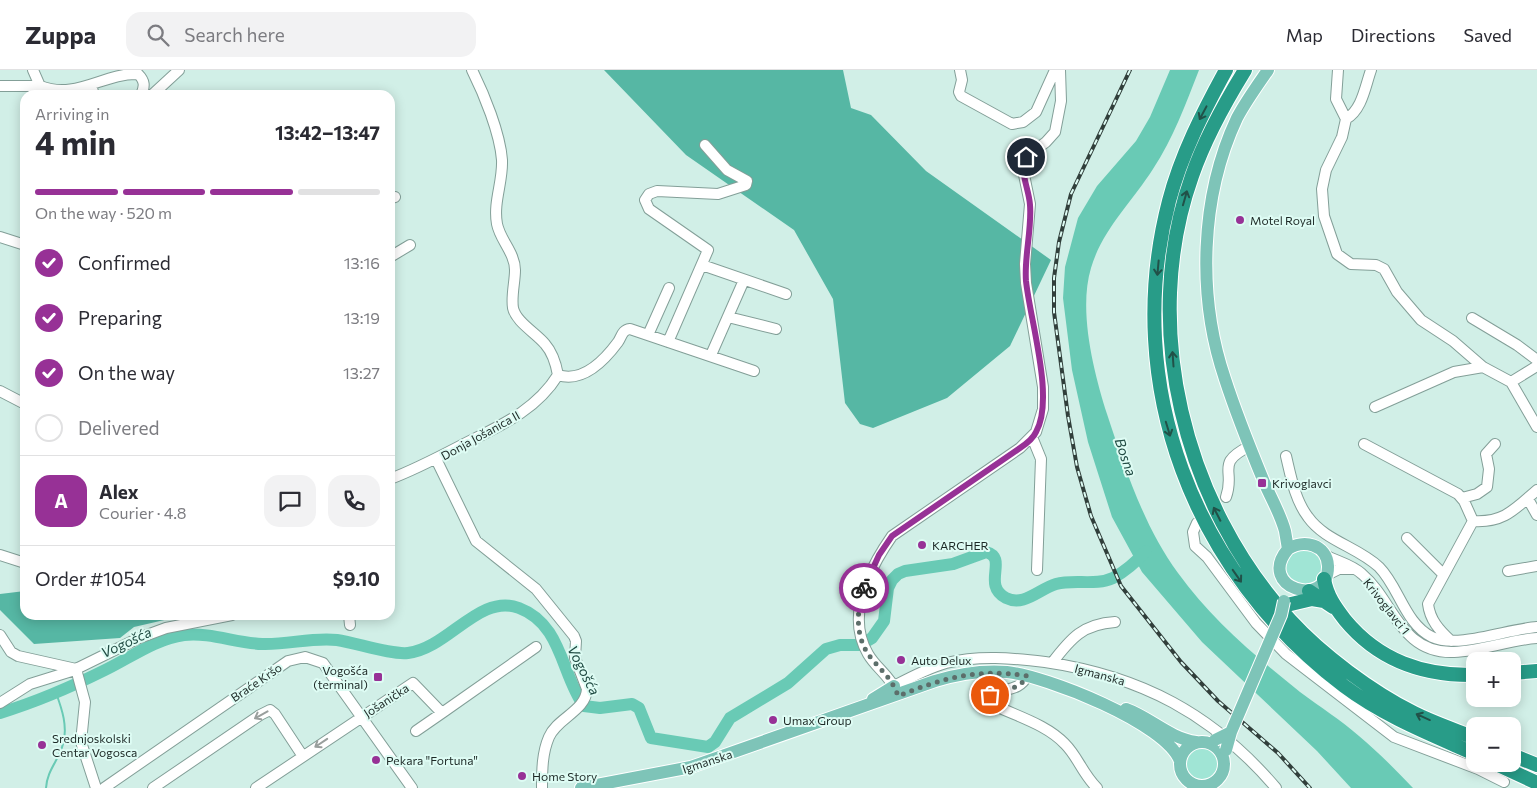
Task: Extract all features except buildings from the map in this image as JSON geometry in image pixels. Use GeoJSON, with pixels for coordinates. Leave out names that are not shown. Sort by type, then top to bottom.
{"type":"FeatureCollection","features":[{"type":"Feature","properties":{"kind":"highway"},"geometry":{"type":"LineString","coordinates":[[1226,70],[1199,120],[1180,165],[1161,236],[1155,335],[1158,373],[1165,420],[1180,467],[1202,520],[1224,559],[1254,600],[1285,634],[1317,665],[1346,688],[1404,723],[1466,750]]}},
{"type":"Feature","properties":{"kind":"highway"},"geometry":{"type":"LineString","coordinates":[[1245,70],[1209,133],[1192,177],[1182,210],[1174,254],[1171,305],[1173,362],[1179,407],[1193,453],[1208,495],[1226,531],[1244,561],[1290,620],[1314,643],[1363,682],[1413,712],[1466,733]]}},
{"type":"Feature","properties":{"kind":"highway"},"geometry":{"type":"LineString","coordinates":[[1326,577],[1329,597],[1340,614],[1356,634],[1384,656],[1411,668],[1451,676],[1466,675]]}},
{"type":"Feature","properties":{"kind":"highway"},"geometry":{"type":"LineString","coordinates":[[1306,591],[1327,602],[1340,614]]}},
{"type":"Feature","properties":{"kind":"highway"},"geometry":{"type":"LineString","coordinates":[[1288,603],[1312,599],[1327,602]]}},
{"type":"Feature","properties":{"kind":"highway"},"geometry":{"type":"LineString","coordinates":[[1521,672],[1537,671]]}},
{"type":"Feature","properties":{"kind":"highway"},"geometry":{"type":"LineString","coordinates":[[1521,752],[1537,758]]}},
{"type":"Feature","properties":{"kind":"highway"},"geometry":{"type":"LineString","coordinates":[[1521,759],[1537,765]]}},
{"type":"Feature","properties":{"kind":"highway"},"geometry":{"type":"LineString","coordinates":[[1513,772],[1537,783]]}},
{"type":"Feature","properties":{"kind":"main road"},"geometry":{"type":"LineString","coordinates":[[1268,70],[1238,117],[1228,139],[1214,186],[1209,223],[1207,272],[1210,313],[1217,350],[1250,446],[1281,518],[1288,549]]}},
{"type":"Feature","properties":{"kind":"main road"},"geometry":{"type":"LineString","coordinates":[[1281,518],[1303,543]]}},
{"type":"Feature","properties":{"kind":"main road"},"geometry":{"type":"LineString","coordinates":[[1109,707],[1166,741],[1177,753],[1180,760],[1180,768],[1186,780],[1192,784],[1207,787],[1217,781],[1223,782],[1225,754],[1231,732],[1281,615],[1288,603],[1326,577],[1327,561],[1325,555],[1316,546],[1303,543],[1288,549],[1283,554],[1280,568],[1288,603]]}},
{"type":"Feature","properties":{"kind":"main road"},"geometry":{"type":"LineString","coordinates":[[1284,581],[1296,590],[1306,591]]}},
{"type":"Feature","properties":{"kind":"main road","name":"Igmanska"},"geometry":{"type":"LineString","coordinates":[[581,788],[691,767],[792,730],[858,709],[896,691],[960,675],[992,672],[1027,676],[1109,707]]}},
{"type":"Feature","properties":{"kind":"main road"},"geometry":{"type":"LineString","coordinates":[[1109,707],[1135,712],[1180,739],[1206,741],[1225,754]]}},
{"type":"Feature","properties":{"kind":"main road"},"geometry":{"type":"LineString","coordinates":[[1180,760],[1185,749],[1231,732]]}},
{"type":"Feature","properties":{"kind":"street"},"geometry":{"type":"LineString","coordinates":[[0,86],[41,90],[33,70]]}},
{"type":"Feature","properties":{"kind":"street"},"geometry":{"type":"LineString","coordinates":[[157,90],[178,70]]}},
{"type":"Feature","properties":{"kind":"street"},"geometry":{"type":"LineString","coordinates":[[472,70],[481,88],[499,145],[502,161],[496,213],[497,226],[512,254],[515,269],[513,307],[516,316],[547,346],[556,362],[558,375],[580,376],[592,369],[616,345],[627,329],[754,371]]}},
{"type":"Feature","properties":{"kind":"street"},"geometry":{"type":"LineString","coordinates":[[960,70],[962,80],[959,92],[961,96],[1012,124],[1024,122],[1036,112],[1055,70]]}},
{"type":"Feature","properties":{"kind":"street"},"geometry":{"type":"LineString","coordinates":[[896,691],[866,650],[861,638],[858,614],[862,594],[879,555],[892,536],[996,466],[1032,437],[1041,420],[1043,387],[1026,283],[1025,264],[1030,204],[1022,165],[1026,157],[1046,142],[1055,132],[1061,101],[1060,70]]}},
{"type":"Feature","properties":{"kind":"street"},"geometry":{"type":"LineString","coordinates":[[1338,70],[1336,99],[1346,119],[1342,137],[1326,170],[1322,189],[1324,216],[1337,254],[1351,264],[1380,266],[1384,269],[1396,292],[1411,310],[1483,367],[1510,382],[1537,427]]}},
{"type":"Feature","properties":{"kind":"street"},"geometry":{"type":"LineString","coordinates":[[1346,119],[1353,115],[1358,107],[1371,70]]}},
{"type":"Feature","properties":{"kind":"street"},"geometry":{"type":"LineString","coordinates":[[92,90],[138,72],[144,80],[143,90]]}},
{"type":"Feature","properties":{"kind":"street"},"geometry":{"type":"LineString","coordinates":[[668,342],[708,250],[649,209],[645,200],[649,194],[657,191],[718,194],[746,185],[747,181],[727,170],[704,145]]}},
{"type":"Feature","properties":{"kind":"street"},"geometry":{"type":"LineString","coordinates":[[0,234],[20,243]]}},
{"type":"Feature","properties":{"kind":"street"},"geometry":{"type":"LineString","coordinates":[[395,254],[410,244]]}},
{"type":"Feature","properties":{"kind":"street"},"geometry":{"type":"LineString","coordinates":[[702,265],[786,294]]}},
{"type":"Feature","properties":{"kind":"street"},"geometry":{"type":"LineString","coordinates":[[710,355],[744,280]]}},
{"type":"Feature","properties":{"kind":"street"},"geometry":{"type":"LineString","coordinates":[[648,335],[669,288]]}},
{"type":"Feature","properties":{"kind":"street"},"geometry":{"type":"LineString","coordinates":[[728,317],[776,329]]}},
{"type":"Feature","properties":{"kind":"street"},"geometry":{"type":"LineString","coordinates":[[1472,318],[1517,345],[1537,360]]}},
{"type":"Feature","properties":{"kind":"street"},"geometry":{"type":"LineString","coordinates":[[1510,382],[1537,366]]}},
{"type":"Feature","properties":{"kind":"street"},"geometry":{"type":"LineString","coordinates":[[1375,407],[1454,372],[1483,367]]}},
{"type":"Feature","properties":{"kind":"street","name":"Donja Jošanica II"},"geometry":{"type":"LineString","coordinates":[[395,477],[436,459],[510,421],[530,408],[546,392],[558,375]]}},
{"type":"Feature","properties":{"kind":"street"},"geometry":{"type":"LineString","coordinates":[[0,391],[20,401]]}},
{"type":"Feature","properties":{"kind":"street"},"geometry":{"type":"LineString","coordinates":[[1032,437],[1041,459],[1036,570]]}},
{"type":"Feature","properties":{"kind":"street"},"geometry":{"type":"LineString","coordinates":[[1364,444],[1428,481],[1447,488],[1462,498],[1473,521]]}},
{"type":"Feature","properties":{"kind":"street"},"geometry":{"type":"LineString","coordinates":[[1462,498],[1477,494],[1487,487],[1488,469],[1486,454],[1494,444]]}},
{"type":"Feature","properties":{"kind":"street"},"geometry":{"type":"LineString","coordinates":[[1226,497],[1230,482],[1227,471],[1228,463],[1237,452],[1250,446]]}},
{"type":"Feature","properties":{"kind":"street"},"geometry":{"type":"LineString","coordinates":[[1286,456],[1298,498],[1315,525],[1325,533],[1355,549],[1379,567],[1422,629],[1432,637],[1451,641],[1537,627]]}},
{"type":"Feature","properties":{"kind":"street"},"geometry":{"type":"LineString","coordinates":[[436,459],[476,541],[536,589],[576,641],[575,658],[588,689],[586,697],[579,707],[561,721],[549,736],[542,764],[542,788]]}},
{"type":"Feature","properties":{"kind":"street"},"geometry":{"type":"LineString","coordinates":[[1473,521],[1498,520],[1512,512],[1537,490]]}},
{"type":"Feature","properties":{"kind":"street"},"geometry":{"type":"LineString","coordinates":[[1528,499],[1537,515]]}},
{"type":"Feature","properties":{"kind":"street"},"geometry":{"type":"LineString","coordinates":[[1451,641],[1437,628],[1429,615],[1428,604],[1473,521]]}},
{"type":"Feature","properties":{"kind":"street"},"geometry":{"type":"LineString","coordinates":[[1197,524],[1193,532],[1195,546],[1208,557],[1251,617],[1286,654],[1394,737],[1478,769],[1504,782]]}},
{"type":"Feature","properties":{"kind":"street"},"geometry":{"type":"LineString","coordinates":[[1407,538],[1443,574]]}},
{"type":"Feature","properties":{"kind":"street"},"geometry":{"type":"LineString","coordinates":[[0,555],[20,561]]}},
{"type":"Feature","properties":{"kind":"street","name":"Krivoglavci 1"},"geometry":{"type":"LineString","coordinates":[[1325,555],[1348,564],[1355,569],[1369,582],[1404,631],[1423,646],[1434,650],[1455,652],[1537,638]]}},
{"type":"Feature","properties":{"kind":"street"},"geometry":{"type":"LineString","coordinates":[[1508,571],[1537,566]]}},
{"type":"Feature","properties":{"kind":"street","name":"Krivoglavci 1"},"geometry":{"type":"LineString","coordinates":[[1326,577],[1339,569],[1355,569]]}},
{"type":"Feature","properties":{"kind":"street"},"geometry":{"type":"LineString","coordinates":[[0,703],[30,684],[78,672],[139,638],[166,628],[207,620]]}},
{"type":"Feature","properties":{"kind":"street"},"geometry":{"type":"LineString","coordinates":[[1052,663],[1081,631],[1098,623],[1115,622]]}},
{"type":"Feature","properties":{"kind":"street"},"geometry":{"type":"LineString","coordinates":[[0,635],[11,652],[18,656],[78,672]]}},
{"type":"Feature","properties":{"kind":"street"},"geometry":{"type":"LineString","coordinates":[[416,731],[536,647]]}},
{"type":"Feature","properties":{"kind":"street","name":"Braće Kršo"},"geometry":{"type":"LineString","coordinates":[[104,788],[288,661],[305,657],[323,663],[362,716],[404,783],[412,788]]}},
{"type":"Feature","properties":{"kind":"street","name":"Igmanska"},"geometry":{"type":"LineString","coordinates":[[896,691],[945,664],[972,659],[1004,658],[1052,663],[1108,675],[1150,690],[1176,703],[1214,728],[1240,750],[1276,788]]}},
{"type":"Feature","properties":{"kind":"street"},"geometry":{"type":"LineString","coordinates":[[78,672],[84,691],[85,702],[81,742],[96,788]]}},
{"type":"Feature","properties":{"kind":"street"},"geometry":{"type":"LineString","coordinates":[[1027,676],[1024,683],[1016,688],[992,694],[990,700],[996,706],[1057,736],[1071,752],[1086,777],[1097,788]]}},
{"type":"Feature","properties":{"kind":"street","name":"Jošanička"},"geometry":{"type":"LineString","coordinates":[[256,788],[302,755],[413,683],[442,712]]}},
{"type":"Feature","properties":{"kind":"street"},"geometry":{"type":"LineString","coordinates":[[153,788],[270,710],[275,714],[302,755]]}},
{"type":"Feature","properties":{"kind":"shaded area"},"geometry":{"type":"Polygon","coordinates":[[[604,70],[843,70],[851,108],[871,115],[926,171],[1051,260],[1010,346],[947,398],[873,428],[860,424],[845,403],[833,299],[794,230],[686,155],[604,70]]]}},
{"type":"Feature","properties":{"kind":"shaded area"},"geometry":{"type":"Polygon","coordinates":[[[1170,70],[1199,70],[1167,146],[1145,181],[1102,241],[1091,268],[1087,285],[1086,303],[1089,342],[1107,414],[1128,476],[1145,517],[1166,555],[1191,590],[1220,622],[1251,651],[1300,692],[1352,730],[1413,788],[1351,788],[1317,751],[1202,642],[1142,572],[1112,517],[1088,442],[1072,370],[1063,298],[1065,267],[1078,218],[1097,186],[1136,141],[1150,117],[1170,70]]]}},
{"type":"Feature","properties":{"kind":"shaded area"},"geometry":{"type":"Polygon","coordinates":[[[1304,549],[1311,550],[1317,554],[1321,560],[1321,574],[1317,580],[1311,584],[1304,585],[1297,584],[1291,580],[1287,574],[1286,567],[1287,560],[1291,554],[1297,550],[1304,549]]]}},
{"type":"Feature","properties":{"kind":"shaded area"},"geometry":{"type":"Polygon","coordinates":[[[20,592],[20,620],[164,620],[134,627],[120,638],[34,644],[0,610],[0,594],[20,592]]]}},
{"type":"Feature","properties":{"kind":"shaded area"},"geometry":{"type":"Polygon","coordinates":[[[1202,746],[1216,751],[1221,765],[1216,779],[1202,784],[1188,779],[1183,765],[1188,751],[1202,746]]]}},
{"type":"Feature","properties":{"kind":"waterway","name":"Vogošća"},"geometry":{"type":"LineString","coordinates":[[0,713],[66,688],[163,640],[173,637],[194,634],[262,644],[328,639],[393,652],[408,653],[423,649],[437,642],[477,614],[504,605],[519,608],[533,615],[544,626],[559,651],[576,693],[584,706],[600,708],[632,704],[639,708],[651,738],[708,747],[715,742],[730,718],[788,683],[826,649],[840,645],[860,645],[872,638],[884,621],[888,588],[898,574],[905,571],[953,564],[986,552],[992,555],[995,560],[995,579],[999,593],[1006,598],[1019,600],[1056,584],[1099,582],[1113,578],[1131,566],[1146,551]]}},
{"type":"Feature","properties":{"kind":"waterway"},"geometry":{"type":"LineString","coordinates":[[46,788],[49,776],[61,750],[65,731],[64,718],[56,693]]}},
{"type":"Feature","properties":{"kind":"railway"},"geometry":{"type":"LineString","coordinates":[[1130,70],[1071,194],[1059,242],[1054,278],[1054,312],[1077,467],[1091,516],[1121,586],[1181,662],[1218,701],[1278,753],[1310,788]]}},
{"type":"Feature","properties":{"kind":"way so far"},"geometry":{"type":"LineString","coordinates":[[864,588],[858,614],[858,627],[861,638],[870,657],[887,676],[898,696],[944,678],[966,674],[1007,672],[1027,676],[1024,683],[1016,688],[998,691],[990,695]]}},
{"type":"Feature","properties":{"kind":"place","name":"Motel Royal"},"geometry":{"type":"Point","coordinates":[1240,220]}},
{"type":"Feature","properties":{"kind":"place","name":"Krivoglavci"},"geometry":{"type":"Point","coordinates":[1262,483]}},
{"type":"Feature","properties":{"kind":"place","name":"KARCHER"},"geometry":{"type":"Point","coordinates":[922,545]}},
{"type":"Feature","properties":{"kind":"place","name":"Auto Delux"},"geometry":{"type":"Point","coordinates":[901,660]}},
{"type":"Feature","properties":{"kind":"place","name":"Vogošća (terminal)"},"geometry":{"type":"Point","coordinates":[378,677]}},
{"type":"Feature","properties":{"kind":"place","name":"Umax Group"},"geometry":{"type":"Point","coordinates":[773,720]}},
{"type":"Feature","properties":{"kind":"place","name":"Srednjoskolski Centar Vogosca"},"geometry":{"type":"Point","coordinates":[42,745]}},
{"type":"Feature","properties":{"kind":"place","name":"Pekara \"Fortuna\""},"geometry":{"type":"Point","coordinates":[376,760]}},
{"type":"Feature","properties":{"kind":"place","name":"Home Story"},"geometry":{"type":"Point","coordinates":[522,776]}},
{"type":"Feature","properties":{"kind":"route"},"geometry":{"type":"LineString","coordinates":[[864,588],[879,555],[892,536],[1020,448],[1030,440],[1041,420],[1043,387],[1026,283],[1025,264],[1030,218],[1030,204],[1022,165],[1026,157]]}},
{"type":"Feature","properties":{"kind":"water label","name":"Bosna"},"geometry":{"type":"Point","coordinates":[1126,457]}}]}
